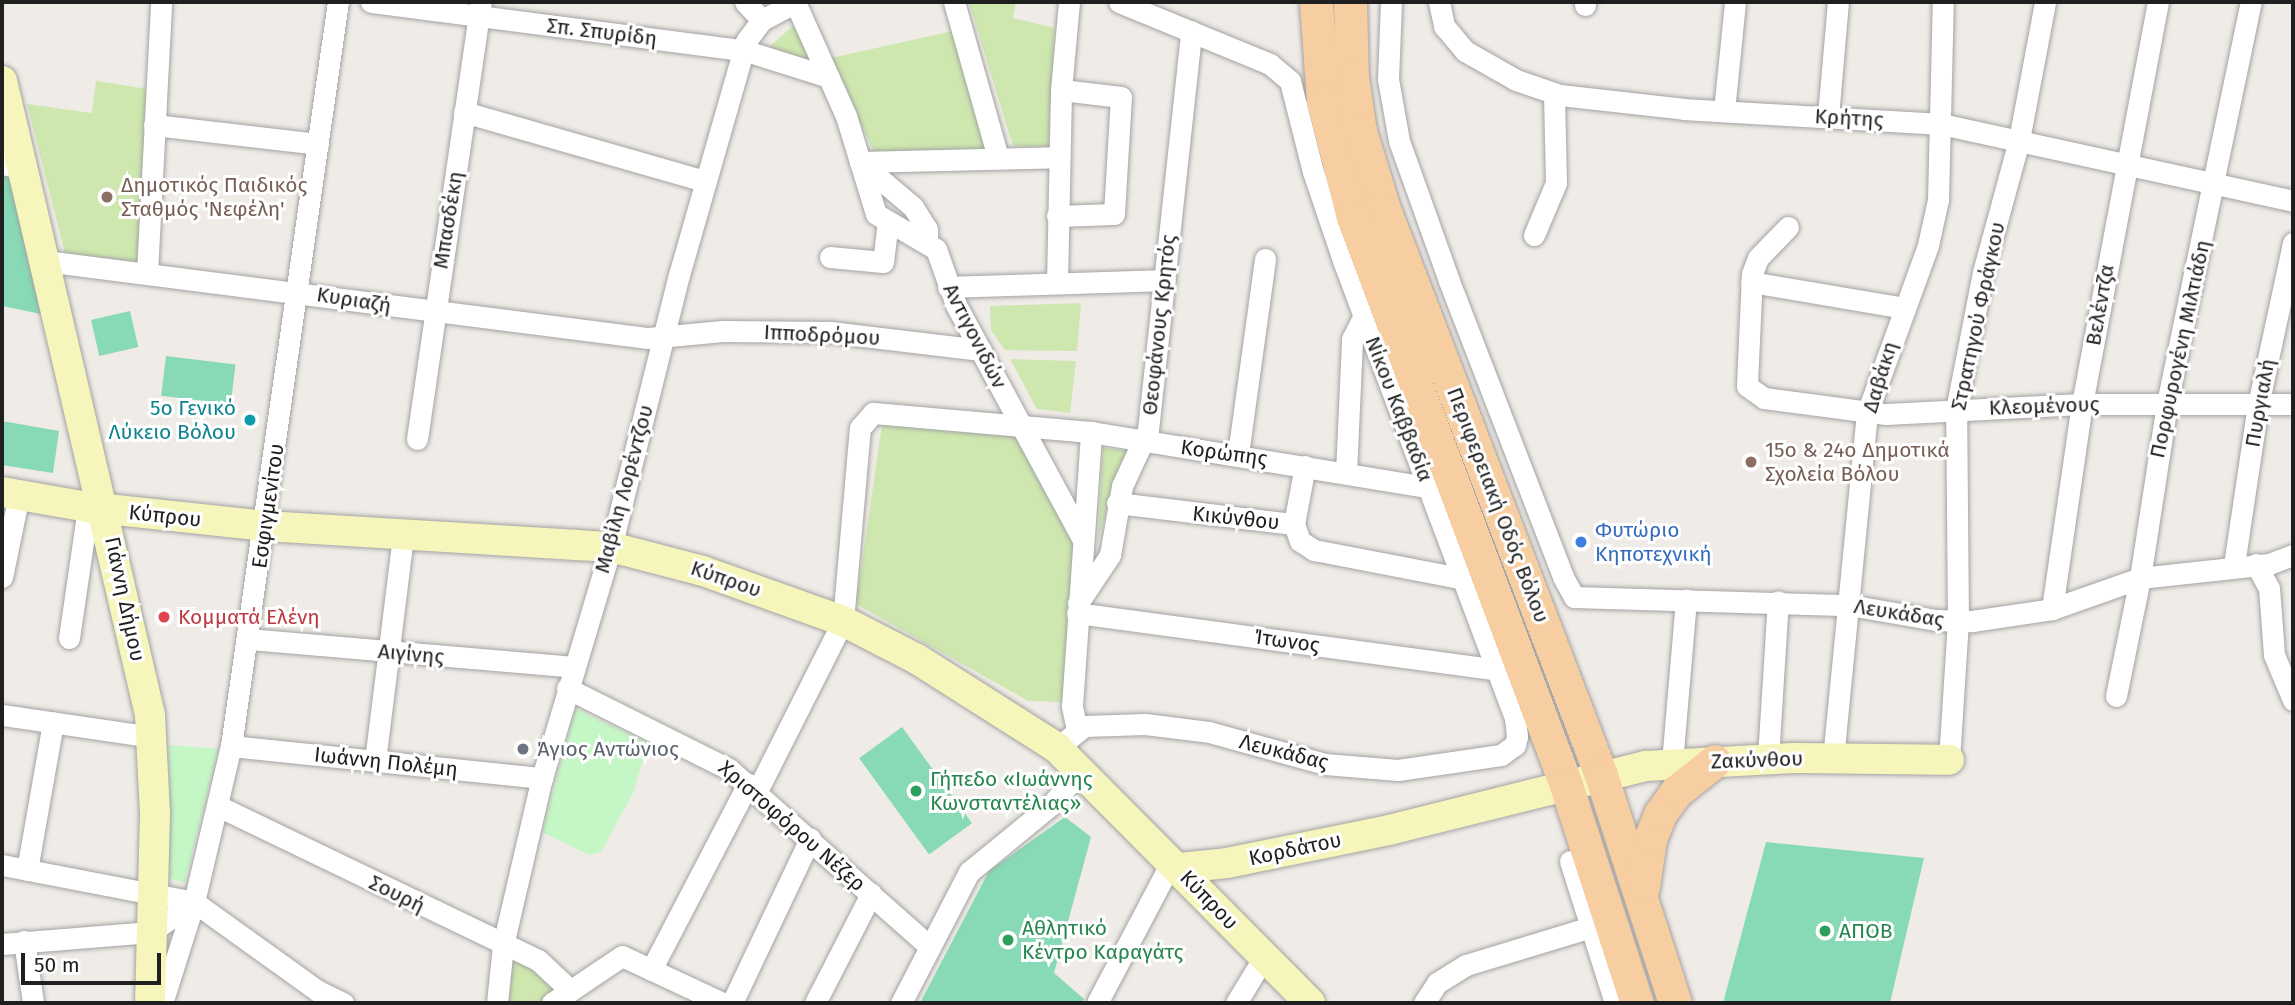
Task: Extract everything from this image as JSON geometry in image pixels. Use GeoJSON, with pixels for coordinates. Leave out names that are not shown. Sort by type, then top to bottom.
{"type":"FeatureCollection","features":[{"type":"Feature","properties":{"kind":"main road","name":"Περιφερειακή Οδός Βόλου"},"geometry":{"type":"LineString","coordinates":[[1317,2],[1322,101],[1353,217],[1566,785],[1637,1003]]}},
{"type":"Feature","properties":{"kind":"main road","name":"Περιφερειακή Οδός Βόλου"},"geometry":{"type":"LineString","coordinates":[[1350,2],[1352,77],[1360,131],[1384,209],[1601,775],[1675,1003]]}},
{"type":"Feature","properties":{"kind":"main road"},"geometry":{"type":"LineString","coordinates":[[1643,900],[1647,852],[1660,814],[1677,791],[1715,761]]}},
{"type":"Feature","properties":{"kind":"street"},"geometry":{"type":"LineString","coordinates":[[147,273],[161,2]]}},
{"type":"Feature","properties":{"kind":"street","name":"Εσφιγμενίτου"},"geometry":{"type":"LineString","coordinates":[[162,1003],[194,902],[231,746],[266,526],[338,2]]}},
{"type":"Feature","properties":{"kind":"street","name":"Σπ. Σπυρίδη"},"geometry":{"type":"LineString","coordinates":[[371,2],[480,9],[743,50],[829,77]]}},
{"type":"Feature","properties":{"kind":"street"},"geometry":{"type":"LineString","coordinates":[[745,2],[762,20]]}},
{"type":"Feature","properties":{"kind":"street"},"geometry":{"type":"LineString","coordinates":[[795,2],[829,77],[876,214],[888,223],[927,240]]}},
{"type":"Feature","properties":{"kind":"street","name":"Μαβίλη Λορέντζου"},"geometry":{"type":"LineString","coordinates":[[497,1003],[503,945],[542,778],[611,547],[663,338],[743,50],[762,20],[795,2]]}},
{"type":"Feature","properties":{"kind":"street"},"geometry":{"type":"LineString","coordinates":[[954,2],[998,158]]}},
{"type":"Feature","properties":{"kind":"street"},"geometry":{"type":"LineString","coordinates":[[1057,283],[1058,157],[1069,2]]}},
{"type":"Feature","properties":{"kind":"street"},"geometry":{"type":"LineString","coordinates":[[1119,2],[1191,31]]}},
{"type":"Feature","properties":{"kind":"street","name":"Λευκάδας"},"geometry":{"type":"LineString","coordinates":[[1391,2],[1388,79],[1399,141],[1568,590],[1580,600],[1778,601],[1849,605],[1958,622],[2052,609],[2140,578],[2256,564],[2293,555]]}},
{"type":"Feature","properties":{"kind":"street","name":"Κρήτης"},"geometry":{"type":"LineString","coordinates":[[1439,2],[1444,26],[1465,51],[1516,80],[1554,93],[1724,111],[1941,124],[2126,161],[2293,201]]}},
{"type":"Feature","properties":{"kind":"street"},"geometry":{"type":"LineString","coordinates":[[1724,111],[1735,2]]}},
{"type":"Feature","properties":{"kind":"street"},"geometry":{"type":"LineString","coordinates":[[1828,116],[1838,2]]}},
{"type":"Feature","properties":{"kind":"street","name":"Δαβάκη"},"geometry":{"type":"LineString","coordinates":[[1833,759],[1867,413],[1935,219],[1941,124],[1943,2]]}},
{"type":"Feature","properties":{"kind":"street","name":"Στρατηγού Φράγκου"},"geometry":{"type":"LineString","coordinates":[[1949,760],[1958,622],[1956,410],[1983,272],[2019,141],[2045,2]]}},
{"type":"Feature","properties":{"kind":"street","name":"Βελέντζα"},"geometry":{"type":"LineString","coordinates":[[2052,609],[2082,404],[2158,2]]}},
{"type":"Feature","properties":{"kind":"street","name":"Πορφυρογένη Μιλτιάδη"},"geometry":{"type":"LineString","coordinates":[[2116,696],[2140,578],[2166,403],[2251,2]]}},
{"type":"Feature","properties":{"kind":"street","name":"Μπασδέκη"},"geometry":{"type":"LineString","coordinates":[[416,439],[480,9]]}},
{"type":"Feature","properties":{"kind":"street","name":"Νίκου Καββαδία"},"geometry":{"type":"LineString","coordinates":[[1191,31],[1282,72],[1293,86],[1313,172],[1515,718],[1515,745]]}},
{"type":"Feature","properties":{"kind":"street","name":"Θεοφάνους Κρητός"},"geometry":{"type":"LineString","coordinates":[[1078,608],[1110,555],[1117,503],[1144,442],[1165,280],[1191,31]]}},
{"type":"Feature","properties":{"kind":"street","name":"Γιάννη Δήμου"},"geometry":{"type":"LineString","coordinates":[[2,81],[12,166],[45,261],[97,508],[153,737],[150,1003]]}},
{"type":"Feature","properties":{"kind":"street"},"geometry":{"type":"LineString","coordinates":[[1057,216],[1114,214],[1121,97],[1061,90]]}},
{"type":"Feature","properties":{"kind":"street"},"geometry":{"type":"LineString","coordinates":[[1534,235],[1556,183],[1554,93]]}},
{"type":"Feature","properties":{"kind":"street"},"geometry":{"type":"LineString","coordinates":[[464,112],[705,181]]}},
{"type":"Feature","properties":{"kind":"street"},"geometry":{"type":"LineString","coordinates":[[155,125],[318,144]]}},
{"type":"Feature","properties":{"kind":"street"},"geometry":{"type":"LineString","coordinates":[[860,162],[1058,157]]}},
{"type":"Feature","properties":{"kind":"street","name":"Αντιγονιδών"},"geometry":{"type":"LineString","coordinates":[[860,162],[913,207],[925,224],[927,240],[937,251],[948,287],[1081,536]]}},
{"type":"Feature","properties":{"kind":"street"},"geometry":{"type":"LineString","coordinates":[[830,257],[883,262],[888,223]]}},
{"type":"Feature","properties":{"kind":"street"},"geometry":{"type":"LineString","coordinates":[[1788,227],[1758,258],[1751,282],[1904,309]]}},
{"type":"Feature","properties":{"kind":"street","name":"Πυργιαλή"},"geometry":{"type":"LineString","coordinates":[[2234,565],[2258,405],[2293,243]]}},
{"type":"Feature","properties":{"kind":"street"},"geometry":{"type":"LineString","coordinates":[[1238,454],[1265,259]]}},
{"type":"Feature","properties":{"kind":"street","name":"Κυριαζή"},"geometry":{"type":"LineString","coordinates":[[45,261],[298,292],[434,312],[663,338]]}},
{"type":"Feature","properties":{"kind":"street"},"geometry":{"type":"LineString","coordinates":[[948,287],[1165,280]]}},
{"type":"Feature","properties":{"kind":"street","name":"Κλεομένους"},"geometry":{"type":"LineString","coordinates":[[1751,282],[1747,380],[1754,394],[1867,413],[2082,404],[2293,404]]}},
{"type":"Feature","properties":{"kind":"street"},"geometry":{"type":"LineString","coordinates":[[1346,473],[1352,339],[1364,315]]}},
{"type":"Feature","properties":{"kind":"street","name":"Ιπποδρόμου"},"geometry":{"type":"LineString","coordinates":[[663,338],[723,331],[830,332],[981,350]]}},
{"type":"Feature","properties":{"kind":"street","name":"Κορώπης"},"geometry":{"type":"LineString","coordinates":[[843,621],[860,428],[865,418],[881,413],[1019,423],[1091,432],[1428,487]]}},
{"type":"Feature","properties":{"kind":"street"},"geometry":{"type":"LineString","coordinates":[[1067,739],[1072,706],[1081,536],[1091,432]]}},
{"type":"Feature","properties":{"kind":"street"},"geometry":{"type":"LineString","coordinates":[[1294,524],[1305,466]]}},
{"type":"Feature","properties":{"kind":"street"},"geometry":{"type":"LineString","coordinates":[[2,577],[10,493]]}},
{"type":"Feature","properties":{"kind":"street","name":"Κύπρου"},"geometry":{"type":"LineString","coordinates":[[10,493],[97,508],[266,526],[611,547],[703,571],[843,621],[1067,739],[1082,769],[1310,1003]]}},
{"type":"Feature","properties":{"kind":"street","name":"Κικύνθου"},"geometry":{"type":"LineString","coordinates":[[1117,503],[1294,524],[1300,541],[1314,550],[1464,579]]}},
{"type":"Feature","properties":{"kind":"street"},"geometry":{"type":"LineString","coordinates":[[69,638],[97,508]]}},
{"type":"Feature","properties":{"kind":"street"},"geometry":{"type":"LineString","coordinates":[[375,761],[403,535]]}},
{"type":"Feature","properties":{"kind":"street"},"geometry":{"type":"LineString","coordinates":[[2256,564],[2269,588],[2274,655],[2293,700]]}},
{"type":"Feature","properties":{"kind":"street"},"geometry":{"type":"LineString","coordinates":[[1672,763],[1686,600]]}},
{"type":"Feature","properties":{"kind":"street"},"geometry":{"type":"LineString","coordinates":[[1768,758],[1778,601]]}},
{"type":"Feature","properties":{"kind":"street","name":"Ίτωνος"},"geometry":{"type":"LineString","coordinates":[[1078,608],[1497,670]]}},
{"type":"Feature","properties":{"kind":"street"},"geometry":{"type":"LineString","coordinates":[[650,970],[843,621]]}},
{"type":"Feature","properties":{"kind":"street","name":"Αιγίνης"},"geometry":{"type":"LineString","coordinates":[[249,639],[573,667]]}},
{"type":"Feature","properties":{"kind":"street","name":"Χριστοφόρου Νέζερ"},"geometry":{"type":"LineString","coordinates":[[567,688],[707,755],[752,787],[930,947]]}},
{"type":"Feature","properties":{"kind":"street"},"geometry":{"type":"LineString","coordinates":[[2,715],[153,737]]}},
{"type":"Feature","properties":{"kind":"street"},"geometry":{"type":"LineString","coordinates":[[27,870],[53,722]]}},
{"type":"Feature","properties":{"kind":"street","name":"Λευκάδας"},"geometry":{"type":"LineString","coordinates":[[1067,739],[1101,724],[1171,726],[1317,762],[1382,770],[1501,755],[1515,745]]}},
{"type":"Feature","properties":{"kind":"street","name":"Ιωάννη Πολέμη"},"geometry":{"type":"LineString","coordinates":[[231,746],[542,778]]}},
{"type":"Feature","properties":{"kind":"street","name":"Ζακύνθου"},"geometry":{"type":"LineString","coordinates":[[1566,785],[1601,775],[1672,763],[1768,758],[1949,760]]}},
{"type":"Feature","properties":{"kind":"street"},"geometry":{"type":"LineString","coordinates":[[901,1003],[978,861],[1052,804],[1082,769]]}},
{"type":"Feature","properties":{"kind":"street","name":"Κορδάτου"},"geometry":{"type":"LineString","coordinates":[[1179,868],[1269,856],[1566,785]]}},
{"type":"Feature","properties":{"kind":"street","name":"Σουρή"},"geometry":{"type":"LineString","coordinates":[[218,806],[547,966],[570,990]]}},
{"type":"Feature","properties":{"kind":"street"},"geometry":{"type":"LineString","coordinates":[[732,1003],[810,839]]}},
{"type":"Feature","properties":{"kind":"street"},"geometry":{"type":"LineString","coordinates":[[1570,861],[1615,1003]]}},
{"type":"Feature","properties":{"kind":"street"},"geometry":{"type":"LineString","coordinates":[[2,865],[194,902],[318,991],[343,1003]]}},
{"type":"Feature","properties":{"kind":"street"},"geometry":{"type":"LineString","coordinates":[[1097,1003],[1166,872],[1179,868]]}},
{"type":"Feature","properties":{"kind":"street"},"geometry":{"type":"LineString","coordinates":[[815,1003],[871,894]]}},
{"type":"Feature","properties":{"kind":"street"},"geometry":{"type":"LineString","coordinates":[[2,944],[151,932],[194,902]]}},
{"type":"Feature","properties":{"kind":"street"},"geometry":{"type":"LineString","coordinates":[[1424,1003],[1437,983],[1466,965],[1591,927]]}},
{"type":"Feature","properties":{"kind":"street"},"geometry":{"type":"LineString","coordinates":[[24,941],[33,1003]]}},
{"type":"Feature","properties":{"kind":"street"},"geometry":{"type":"LineString","coordinates":[[552,1003],[618,956],[723,1003]]}},
{"type":"Feature","properties":{"kind":"street"},"geometry":{"type":"LineString","coordinates":[[1236,1003],[1264,957]]}},
{"type":"Feature","properties":{"kind":"green space"},"geometry":{"type":"Polygon","coordinates":[[[969,2],[1016,2],[1013,18],[1055,28],[1048,147],[1013,146],[969,2]]]}},
{"type":"Feature","properties":{"kind":"green space"},"geometry":{"type":"Polygon","coordinates":[[[797,22],[811,62],[769,47],[797,22]]]}},
{"type":"Feature","properties":{"kind":"green space"},"geometry":{"type":"Polygon","coordinates":[[[953,31],[987,148],[874,152],[831,58],[953,31]]]}},
{"type":"Feature","properties":{"kind":"green space"},"geometry":{"type":"Polygon","coordinates":[[[96,81],[148,89],[139,262],[65,253],[27,104],[92,113],[96,81]]]}},
{"type":"Feature","properties":{"kind":"green space"},"geometry":{"type":"Polygon","coordinates":[[[2,171],[15,174],[51,316],[2,306],[2,171]]]}},
{"type":"Feature","properties":{"kind":"green space"},"geometry":{"type":"Polygon","coordinates":[[[1081,303],[1077,351],[1005,350],[991,330],[990,306],[1081,303]]]}},
{"type":"Feature","properties":{"kind":"green space"},"geometry":{"type":"Polygon","coordinates":[[[130,311],[138,347],[99,356],[91,320],[130,311]]]}},
{"type":"Feature","properties":{"kind":"green space"},"geometry":{"type":"Polygon","coordinates":[[[166,356],[235,365],[231,404],[161,396],[166,356]]]}},
{"type":"Feature","properties":{"kind":"green space"},"geometry":{"type":"Polygon","coordinates":[[[1010,359],[1076,361],[1070,413],[1037,409],[1010,359]]]}},
{"type":"Feature","properties":{"kind":"green space"},"geometry":{"type":"Polygon","coordinates":[[[2,421],[59,431],[53,473],[2,465],[2,421]]]}},
{"type":"Feature","properties":{"kind":"green space"},"geometry":{"type":"Polygon","coordinates":[[[882,425],[1018,434],[1076,538],[1064,702],[1028,701],[856,604],[882,425]]]}},
{"type":"Feature","properties":{"kind":"green space"},"geometry":{"type":"Polygon","coordinates":[[[1103,448],[1130,451],[1114,482],[1098,541],[1103,448]]]}},
{"type":"Feature","properties":{"kind":"green space"},"geometry":{"type":"Polygon","coordinates":[[[576,709],[648,743],[633,793],[601,852],[589,855],[542,832],[576,709]]]}},
{"type":"Feature","properties":{"kind":"green space","name":"Γήπεδο «Ιωάννης Κωνσταντέλιας»"},"geometry":{"type":"Polygon","coordinates":[[[902,727],[972,823],[929,854],[859,758],[902,727]]]}},
{"type":"Feature","properties":{"kind":"green space"},"geometry":{"type":"Polygon","coordinates":[[[169,745],[218,749],[185,883],[169,878],[169,745]]]}},
{"type":"Feature","properties":{"kind":"green space","name":"Αθλητικό Κέντρο Καραγάτς"},"geometry":{"type":"Polygon","coordinates":[[[1065,817],[1091,837],[1054,973],[1084,999],[1082,1003],[920,1003],[989,871],[1065,817]]]}},
{"type":"Feature","properties":{"kind":"green space","name":"ΑΠΟΒ"},"geometry":{"type":"Polygon","coordinates":[[[1766,842],[1924,858],[1890,1003],[1723,1003],[1766,842]]]}},
{"type":"Feature","properties":{"kind":"green space"},"geometry":{"type":"Polygon","coordinates":[[[516,956],[555,985],[554,993],[539,1003],[508,1003],[511,960],[516,956]]]}},
{"type":"Feature","properties":{"kind":"place","name":"Δημοτικός Παιδικός Σταθμός 'Νεφέλη'"},"geometry":{"type":"Point","coordinates":[107,197]}},
{"type":"Feature","properties":{"kind":"place","name":"5ο Γενικό Λύκειο Βόλου"},"geometry":{"type":"Point","coordinates":[250,420]}},
{"type":"Feature","properties":{"kind":"place","name":"15ο & 24ο Δημοτικά Σχολεία Βόλου"},"geometry":{"type":"Point","coordinates":[1751,462]}},
{"type":"Feature","properties":{"kind":"place","name":"Φυτώριο Κηποτεχνική"},"geometry":{"type":"Point","coordinates":[1581,542]}},
{"type":"Feature","properties":{"kind":"place","name":"Κομματά Ελένη"},"geometry":{"type":"Point","coordinates":[164,617]}},
{"type":"Feature","properties":{"kind":"place","name":"Άγιος Αντώνιος"},"geometry":{"type":"Point","coordinates":[523,749]}},
{"type":"Feature","properties":{"kind":"place","name":"Γήπεδο «Ιωάννης Κωνσταντέλιας»"},"geometry":{"type":"Point","coordinates":[916,791]}},
{"type":"Feature","properties":{"kind":"place","name":"ΑΠΟΒ"},"geometry":{"type":"Point","coordinates":[1825,931]}},
{"type":"Feature","properties":{"kind":"place","name":"Αθλητικό Κέντρο Καραγάτς"},"geometry":{"type":"Point","coordinates":[1008,940]}}]}
